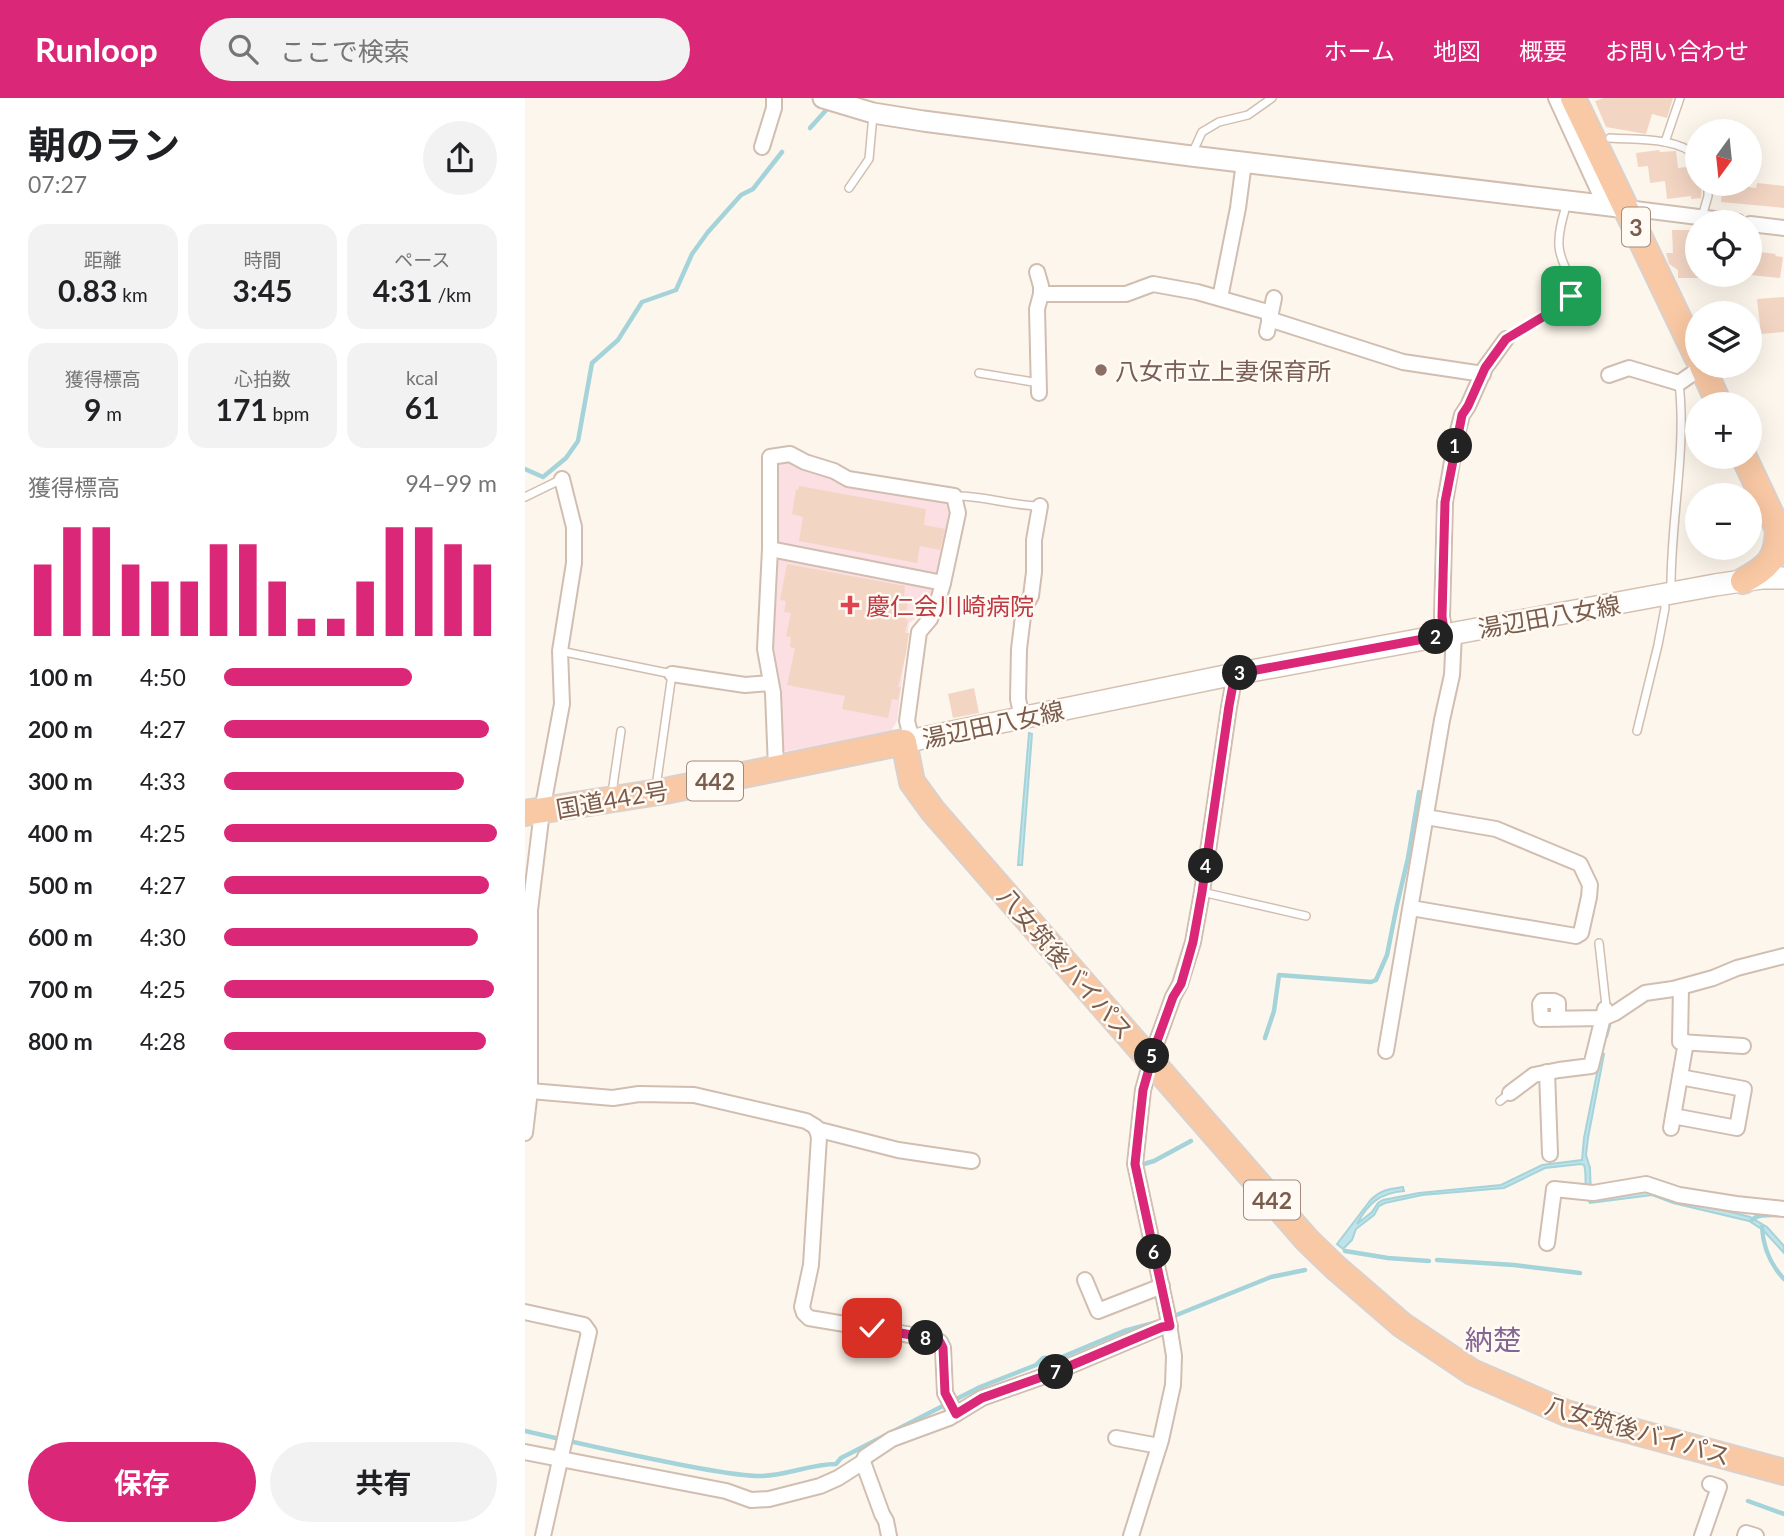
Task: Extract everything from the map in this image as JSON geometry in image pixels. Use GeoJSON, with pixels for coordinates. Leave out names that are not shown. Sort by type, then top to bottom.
{"type":"FeatureCollection","features":[{"type":"Feature","properties":{"kind":"highway","name":"3"},"geometry":{"type":"LineString","coordinates":[[1573,98],[1616,207],[1685,335]]}},
{"type":"Feature","properties":{"kind":"highway"},"geometry":{"type":"LineString","coordinates":[[1743,581],[1766,567],[1781,536],[1750,469]]}},
{"type":"Feature","properties":{"kind":"highway","name":"国道442号"},"geometry":{"type":"LineString","coordinates":[[533,812],[664,791],[908,741]]}},
{"type":"Feature","properties":{"kind":"highway","name":"八女筑後バイパス"},"geometry":{"type":"LineString","coordinates":[[908,741],[912,782],[933,811],[1307,1240],[1402,1325],[1472,1372],[1566,1413],[1784,1472]]}},
{"type":"Feature","properties":{"kind":"main road","name":"湯辺田八女線"},"geometry":{"type":"LineString","coordinates":[[908,741],[1235,674],[1450,634],[1743,581],[1784,579]]}},
{"type":"Feature","properties":{"kind":"street"},"geometry":{"type":"LineString","coordinates":[[762,147],[774,108],[774,98]]}},
{"type":"Feature","properties":{"kind":"street"},"geometry":{"type":"LineString","coordinates":[[1556,98],[1616,207]]}},
{"type":"Feature","properties":{"kind":"street"},"geometry":{"type":"LineString","coordinates":[[828,100],[870,110],[1191,156],[1685,216]]}},
{"type":"Feature","properties":{"kind":"street"},"geometry":{"type":"LineString","coordinates":[[1220,298],[1244,162]]}},
{"type":"Feature","properties":{"kind":"street"},"geometry":{"type":"LineString","coordinates":[[1762,225],[1784,228]]}},
{"type":"Feature","properties":{"kind":"street"},"geometry":{"type":"LineString","coordinates":[[1037,272],[1041,286],[1037,309],[1039,388]]}},
{"type":"Feature","properties":{"kind":"street"},"geometry":{"type":"LineString","coordinates":[[1041,294],[1126,294],[1153,284],[1220,298],[1269,321],[1403,362],[1483,374]]}},
{"type":"Feature","properties":{"kind":"street"},"geometry":{"type":"LineString","coordinates":[[1269,321],[1274,298]]}},
{"type":"Feature","properties":{"kind":"street"},"geometry":{"type":"LineString","coordinates":[[1386,1051],[1452,675],[1450,634],[1442,617],[1445,502],[1462,415],[1483,374],[1506,339]]}},
{"type":"Feature","properties":{"kind":"street"},"geometry":{"type":"LineString","coordinates":[[1609,376],[1629,368],[1679,383],[1685,377]]}},
{"type":"Feature","properties":{"kind":"street"},"geometry":{"type":"LineString","coordinates":[[776,768],[773,693],[765,649],[770,549],[770,457],[790,454],[848,479],[954,496],[958,513],[943,583],[930,619],[919,632],[907,721],[908,741]]}},
{"type":"Feature","properties":{"kind":"street"},"geometry":{"type":"LineString","coordinates":[[525,1133],[530,1091],[528,1009],[533,812],[562,704],[560,651],[574,563],[574,527],[562,479]]}},
{"type":"Feature","properties":{"kind":"street"},"geometry":{"type":"LineString","coordinates":[[1022,718],[1018,699],[1019,649],[1024,608],[1031,596],[1034,540],[1040,506]]}},
{"type":"Feature","properties":{"kind":"street"},"geometry":{"type":"LineString","coordinates":[[770,549],[943,583]]}},
{"type":"Feature","properties":{"kind":"street"},"geometry":{"type":"LineString","coordinates":[[672,674],[745,685],[770,682]]}},
{"type":"Feature","properties":{"kind":"street"},"geometry":{"type":"LineString","coordinates":[[1131,1536],[1159,1446],[1173,1385],[1174,1356],[1162,1286],[1135,1164],[1143,1090],[1193,942],[1235,674]]}},
{"type":"Feature","properties":{"kind":"street"},"geometry":{"type":"LineString","coordinates":[[1411,908],[1576,936],[1581,933],[1589,897],[1590,885],[1580,864],[1496,829],[1426,817]]}},
{"type":"Feature","properties":{"kind":"street"},"geometry":{"type":"LineString","coordinates":[[1558,1018],[1615,1013],[1644,993],[1681,987],[1784,956]]}},
{"type":"Feature","properties":{"kind":"street"},"geometry":{"type":"LineString","coordinates":[[1681,987],[1680,1042],[1743,1046]]}},
{"type":"Feature","properties":{"kind":"street"},"geometry":{"type":"LineString","coordinates":[[1505,1097],[1535,1075],[1591,1066],[1604,1012]]}},
{"type":"Feature","properties":{"kind":"street"},"geometry":{"type":"LineString","coordinates":[[1680,1077],[1744,1089],[1734,1133],[1672,1122],[1686,1042]]}},
{"type":"Feature","properties":{"kind":"street"},"geometry":{"type":"LineString","coordinates":[[1547,1072],[1550,1154]]}},
{"type":"Feature","properties":{"kind":"street"},"geometry":{"type":"LineString","coordinates":[[530,1091],[613,1098],[639,1094],[694,1095],[806,1121],[816,1129],[898,1150],[972,1161]]}},
{"type":"Feature","properties":{"kind":"street"},"geometry":{"type":"LineString","coordinates":[[816,1129],[819,1137],[811,1265],[802,1307],[804,1313],[809,1318],[940,1342],[943,1348],[945,1393],[956,1414]]}},
{"type":"Feature","properties":{"kind":"street"},"geometry":{"type":"LineString","coordinates":[[1547,1243],[1554,1189],[1593,1193],[1646,1184],[1679,1195],[1784,1209]]}},
{"type":"Feature","properties":{"kind":"street"},"geometry":{"type":"LineString","coordinates":[[1085,1280],[1098,1311],[1162,1286]]}},
{"type":"Feature","properties":{"kind":"street"},"geometry":{"type":"LineString","coordinates":[[525,1312],[584,1325],[589,1332],[543,1536]]}},
{"type":"Feature","properties":{"kind":"street"},"geometry":{"type":"LineString","coordinates":[[525,1452],[726,1491],[751,1500],[769,1499],[820,1486],[863,1462],[892,1439],[956,1414],[982,1398],[1053,1373],[1169,1322]]}},
{"type":"Feature","properties":{"kind":"street"},"geometry":{"type":"LineString","coordinates":[[1116,1438],[1159,1446]]}},
{"type":"Feature","properties":{"kind":"street"},"geometry":{"type":"LineString","coordinates":[[863,1462],[886,1521],[889,1536]]}},
{"type":"Feature","properties":{"kind":"street"},"geometry":{"type":"LineString","coordinates":[[1702,1536],[1719,1487],[1710,1484]]}},
{"type":"Feature","properties":{"kind":"street"},"geometry":{"type":"LineString","coordinates":[[1745,1536],[1746,1533],[1756,1536]]}},
{"type":"Feature","properties":{"kind":"lane"},"geometry":{"type":"LineString","coordinates":[[1191,156],[1202,132],[1219,122],[1248,116],[1272,98]]}},
{"type":"Feature","properties":{"kind":"lane"},"geometry":{"type":"LineString","coordinates":[[1665,142],[1679,98]]}},
{"type":"Feature","properties":{"kind":"lane"},"geometry":{"type":"LineString","coordinates":[[849,188],[869,159],[870,110]]}},
{"type":"Feature","properties":{"kind":"lane"},"geometry":{"type":"LineString","coordinates":[[1610,138],[1665,142],[1685,149]]}},
{"type":"Feature","properties":{"kind":"lane"},"geometry":{"type":"LineString","coordinates":[[1506,339],[1566,303],[1571,296],[1572,285],[1559,247],[1568,201]]}},
{"type":"Feature","properties":{"kind":"lane"},"geometry":{"type":"LineString","coordinates":[[979,373],[1039,388]]}},
{"type":"Feature","properties":{"kind":"lane"},"geometry":{"type":"LineString","coordinates":[[1637,731],[1667,594],[1680,441],[1679,383]]}},
{"type":"Feature","properties":{"kind":"lane"},"geometry":{"type":"LineString","coordinates":[[525,497],[562,479]]}},
{"type":"Feature","properties":{"kind":"lane"},"geometry":{"type":"LineString","coordinates":[[954,496],[969,495],[1026,506],[1040,506]]}},
{"type":"Feature","properties":{"kind":"lane"},"geometry":{"type":"LineString","coordinates":[[560,651],[672,674],[657,780]]}},
{"type":"Feature","properties":{"kind":"lane"},"geometry":{"type":"LineString","coordinates":[[615,799],[613,786],[621,731]]}},
{"type":"Feature","properties":{"kind":"lane"},"geometry":{"type":"LineString","coordinates":[[1202,892],[1306,916]]}},
{"type":"Feature","properties":{"kind":"lane"},"geometry":{"type":"LineString","coordinates":[[1599,943],[1604,1012]]}},
{"type":"Feature","properties":{"kind":"shaded area","name":"慶仁会川崎病院"},"geometry":{"type":"Polygon","coordinates":[[[784,461],[826,473],[937,496],[951,507],[952,514],[932,597],[922,614],[909,623],[897,721],[891,731],[782,752],[778,681],[771,654],[776,462],[784,461]]]}},
{"type":"Feature","properties":{"kind":"water"},"geometry":{"type":"Polygon","coordinates":[[[1029,733],[1032,734],[1022,865],[1018,865],[1029,733]]]}},
{"type":"Feature","properties":{"kind":"water"},"geometry":{"type":"Polygon","coordinates":[[[1601,1053],[1604,1054],[1586,1155],[1590,1168],[1591,1198],[1648,1191],[1750,1217],[1767,1227],[1784,1246],[1784,1253],[1763,1230],[1749,1221],[1673,1203],[1652,1195],[1590,1203],[1586,1195],[1584,1165],[1581,1164],[1545,1168],[1504,1188],[1422,1195],[1385,1203],[1356,1229],[1352,1240],[1343,1249],[1337,1244],[1369,1202],[1385,1191],[1403,1187],[1404,1191],[1376,1200],[1357,1224],[1383,1200],[1419,1193],[1501,1185],[1542,1165],[1582,1160],[1601,1053]]]}},
{"type":"Feature","properties":{"kind":"building"},"geometry":{"type":"Polygon","coordinates":[[[1604,98],[1673,98],[1667,118],[1652,114],[1646,134],[1606,127],[1595,101],[1604,98]]]}},
{"type":"Feature","properties":{"kind":"building"},"geometry":{"type":"Polygon","coordinates":[[[1676,151],[1678,168],[1685,167],[1685,196],[1691,196],[1667,199],[1665,181],[1650,183],[1648,166],[1638,167],[1636,153],[1676,151]]]}},
{"type":"Feature","properties":{"kind":"building"},"geometry":{"type":"Polygon","coordinates":[[[1762,184],[1784,186],[1784,208],[1721,202],[1722,196],[1762,196],[1762,184]]]}},
{"type":"Feature","properties":{"kind":"building"},"geometry":{"type":"Polygon","coordinates":[[[1672,230],[1685,230],[1685,278],[1678,278],[1678,270],[1669,264],[1666,253],[1673,253],[1672,230]]]}},
{"type":"Feature","properties":{"kind":"building"},"geometry":{"type":"Polygon","coordinates":[[[1762,252],[1783,257],[1780,278],[1762,276],[1762,252]]]}},
{"type":"Feature","properties":{"kind":"building"},"geometry":{"type":"Polygon","coordinates":[[[1784,297],[1784,332],[1762,334],[1762,301],[1757,299],[1784,297]]]}},
{"type":"Feature","properties":{"kind":"building"},"geometry":{"type":"Polygon","coordinates":[[[799,486],[926,509],[924,525],[945,529],[940,550],[920,546],[917,563],[799,541],[803,517],[792,514],[796,489],[798,490],[799,486]]]}},
{"type":"Feature","properties":{"kind":"building"},"geometry":{"type":"Polygon","coordinates":[[[787,564],[905,586],[904,596],[909,597],[905,633],[909,633],[898,687],[901,687],[898,700],[892,699],[888,718],[842,709],[845,696],[787,685],[795,648],[790,647],[791,637],[786,636],[791,613],[784,612],[786,601],[780,600],[787,564]]]}},
{"type":"Feature","properties":{"kind":"building"},"geometry":{"type":"Polygon","coordinates":[[[974,688],[979,713],[953,718],[948,694],[974,688]]]}},
{"type":"Feature","properties":{"kind":"waterway"},"geometry":{"type":"LineString","coordinates":[[810,128],[828,108],[828,104]]}},
{"type":"Feature","properties":{"kind":"waterway"},"geometry":{"type":"LineString","coordinates":[[525,469],[543,477],[566,458],[578,441],[592,363],[618,340],[642,302],[676,290],[692,254],[708,232],[741,195],[753,189],[782,152]]}},
{"type":"Feature","properties":{"kind":"waterway"},"geometry":{"type":"LineString","coordinates":[[1265,1038],[1274,1011],[1279,975],[1371,982],[1376,980],[1387,955],[1419,792]]}},
{"type":"Feature","properties":{"kind":"waterway"},"geometry":{"type":"LineString","coordinates":[[1606,1036],[1609,1025]]}},
{"type":"Feature","properties":{"kind":"waterway"},"geometry":{"type":"LineString","coordinates":[[1144,1164],[1191,1141]]}},
{"type":"Feature","properties":{"kind":"waterway"},"geometry":{"type":"LineString","coordinates":[[1752,1220],[1760,1216],[1777,1215]]}},
{"type":"Feature","properties":{"kind":"waterway"},"geometry":{"type":"LineString","coordinates":[[1762,1227],[1769,1255],[1784,1279]]}},
{"type":"Feature","properties":{"kind":"waterway"},"geometry":{"type":"LineString","coordinates":[[1345,1251],[1429,1261]]}},
{"type":"Feature","properties":{"kind":"waterway"},"geometry":{"type":"LineString","coordinates":[[1437,1260],[1580,1273]]}},
{"type":"Feature","properties":{"kind":"waterway"},"geometry":{"type":"LineString","coordinates":[[1169,1318],[1271,1277],[1305,1270]]}},
{"type":"Feature","properties":{"kind":"waterway"},"geometry":{"type":"LineString","coordinates":[[525,1431],[717,1471],[757,1476],[777,1475],[836,1464],[841,1458],[980,1387],[1036,1365],[1043,1358],[1062,1357],[1124,1331],[1161,1321]]}},
{"type":"Feature","properties":{"kind":"waterway"},"geometry":{"type":"LineString","coordinates":[[1748,1501],[1784,1514]]}},
{"type":"Feature","properties":{"kind":"place","name":"八女市立上妻保育所"},"geometry":{"type":"Point","coordinates":[1101,370]}},
{"type":"Feature","properties":{"kind":"place","name":"慶仁会川崎病院"},"geometry":{"type":"Point","coordinates":[850,605]}},
{"type":"Feature","properties":{"kind":"district","name":"納楚"},"geometry":{"type":"Point","coordinates":[1493,1339]}},
{"type":"Feature","properties":{"kind":"route"},"geometry":{"type":"LineString","coordinates":[[872,1328],[940,1342],[943,1348],[945,1393],[956,1414],[982,1398],[1170,1326],[1135,1164],[1143,1090],[1156,1044],[1173,997],[1181,984],[1193,942],[1235,674],[1445,635],[1442,617],[1445,502],[1462,415],[1485,368],[1506,339],[1566,303],[1571,296]]}}]}
